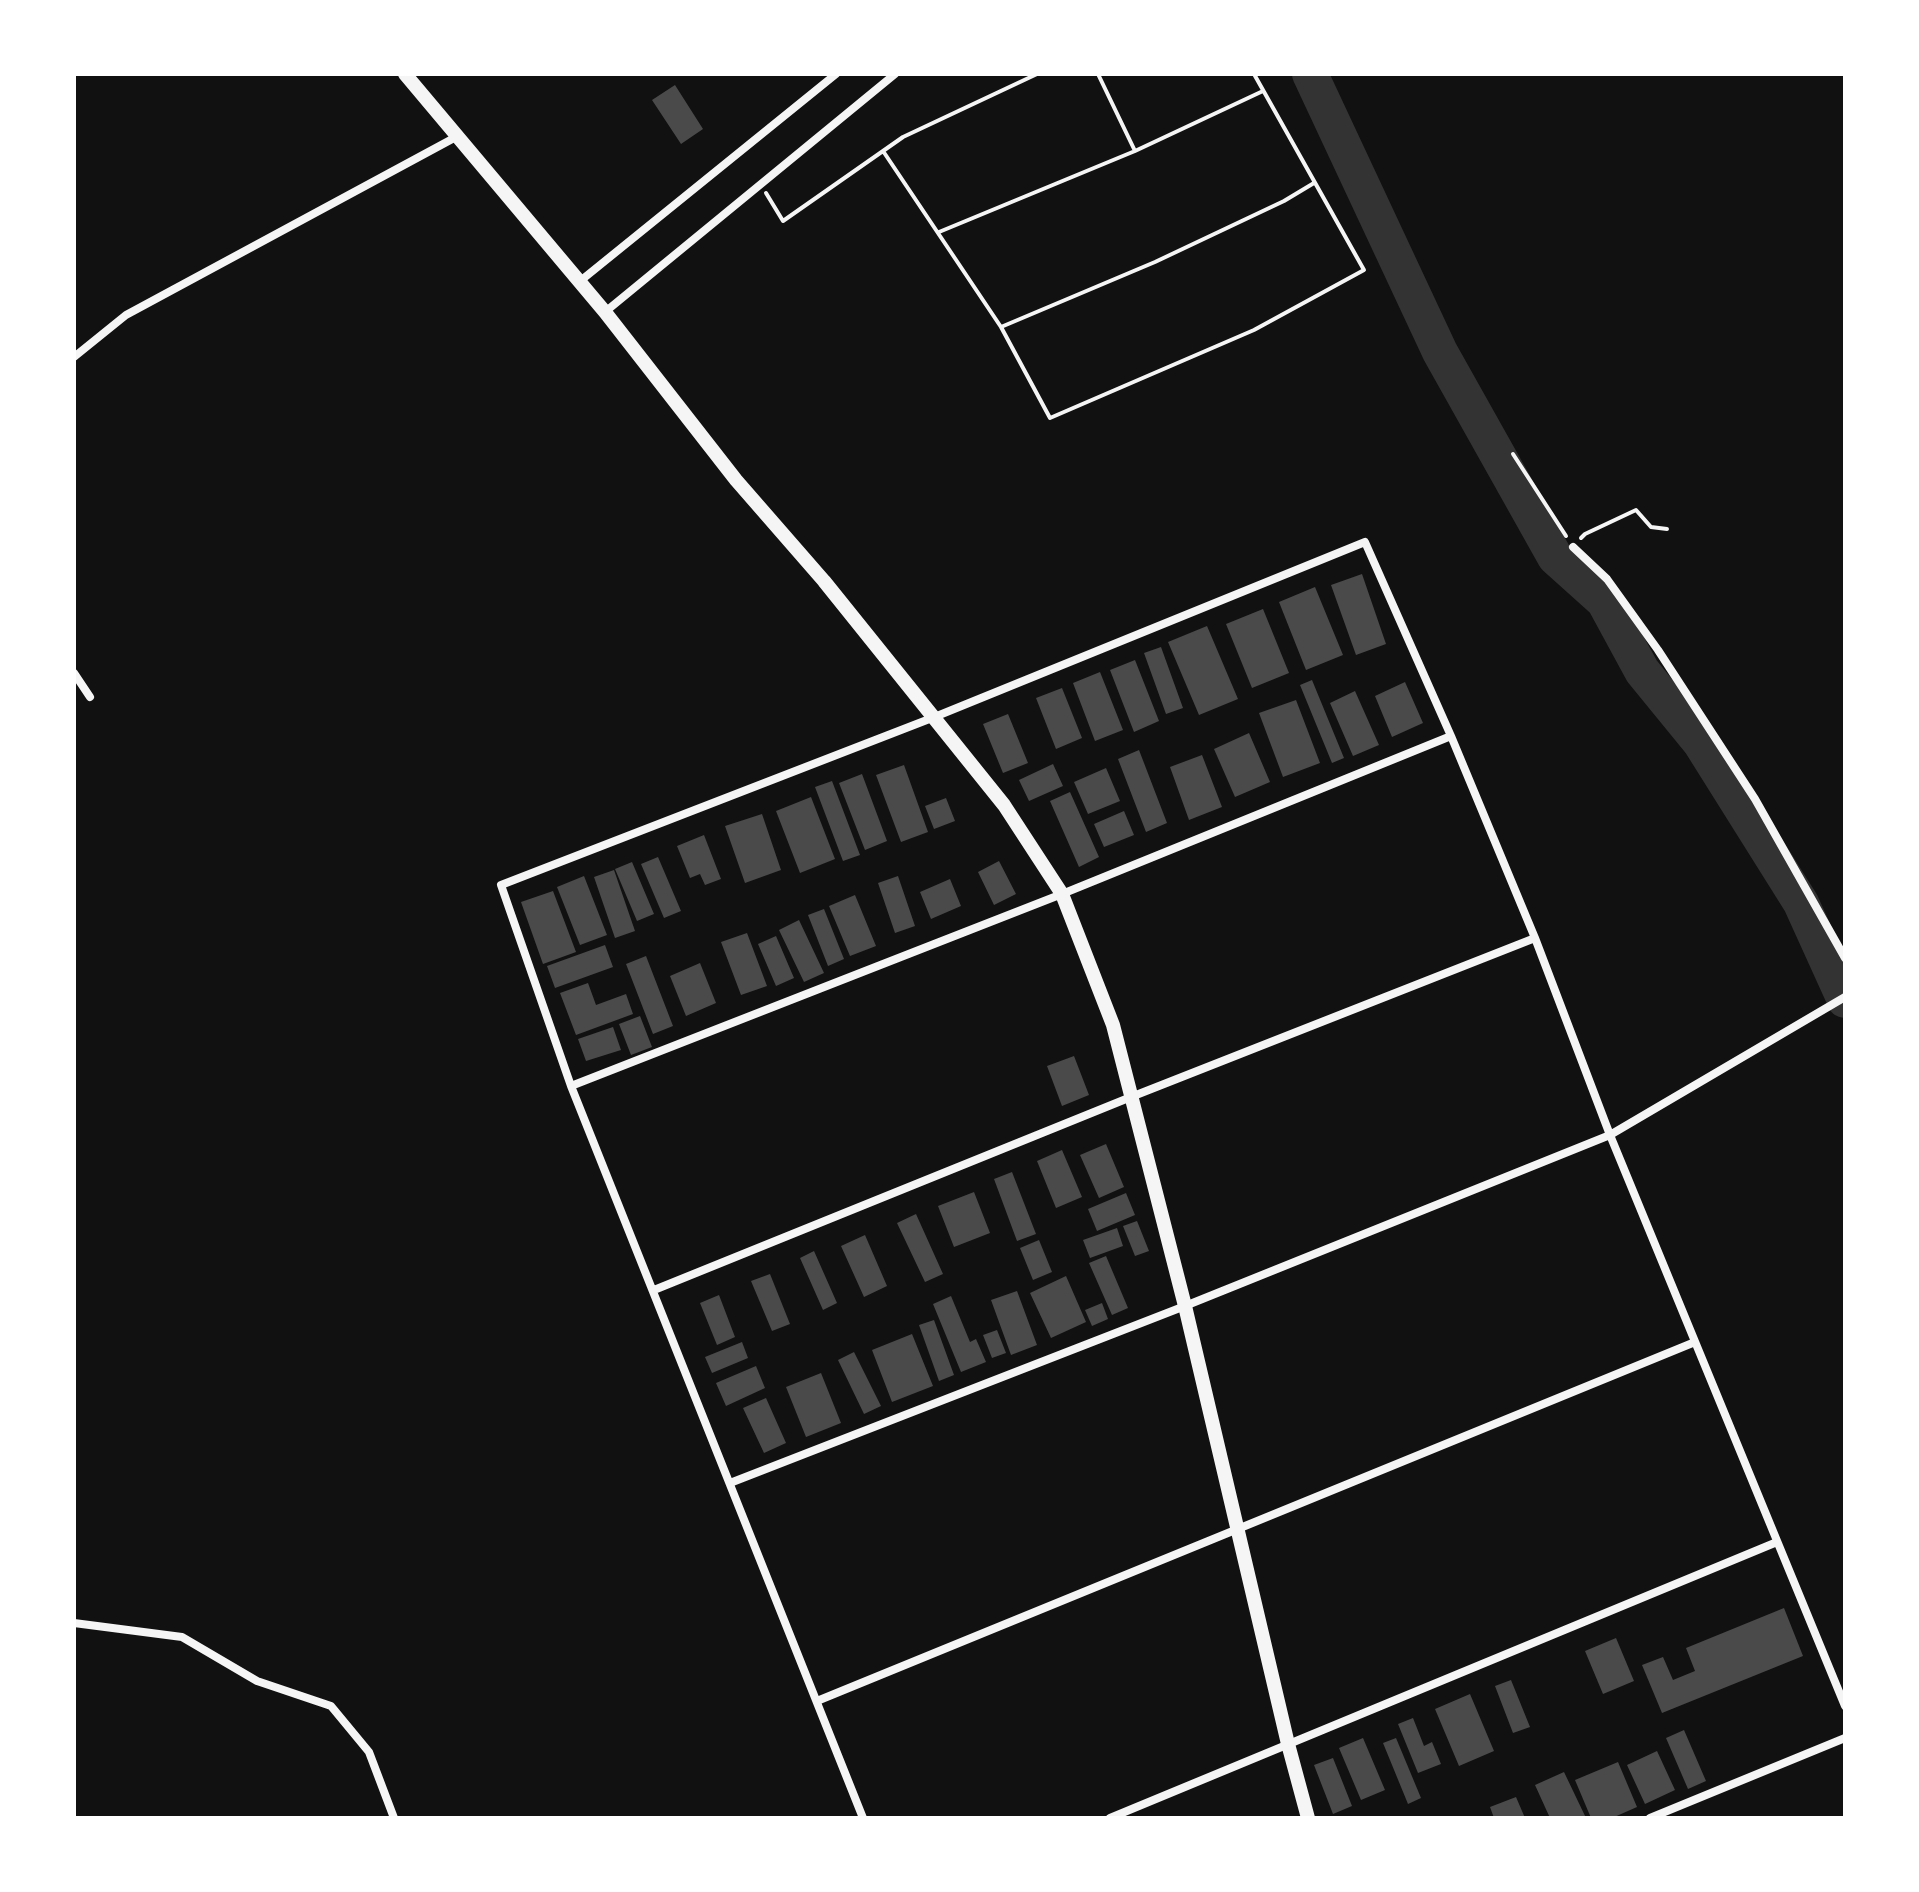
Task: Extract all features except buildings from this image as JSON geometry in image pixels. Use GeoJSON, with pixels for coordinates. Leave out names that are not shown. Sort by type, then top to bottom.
{"type":"FeatureCollection","features":[{"type":"Feature","properties":{"kind":"highway"},"geometry":{"type":"LineString","coordinates":[[405,74],[605,312],[736,480],[824,581],[1004,805],[1062,894],[1113,1025],[1185,1306],[1308,1818]]}},
{"type":"Feature","properties":{"kind":"street"},"geometry":{"type":"LineString","coordinates":[[579,282],[836,74]]}},
{"type":"Feature","properties":{"kind":"street"},"geometry":{"type":"LineString","coordinates":[[605,312],[895,74]]}},
{"type":"Feature","properties":{"kind":"street"},"geometry":{"type":"LineString","coordinates":[[74,357],[126,315],[456,137]]}},
{"type":"Feature","properties":{"kind":"street"},"geometry":{"type":"LineString","coordinates":[[863,1818],[571,1086],[501,885],[932,718],[1365,542],[1451,736],[1535,938],[1610,1135],[1845,1706]]}},
{"type":"Feature","properties":{"kind":"street"},"geometry":{"type":"LineString","coordinates":[[1573,547],[1607,579],[1658,650],[1755,799],[1845,958]]}},
{"type":"Feature","properties":{"kind":"street"},"geometry":{"type":"LineString","coordinates":[[74,673],[90,697]]}},
{"type":"Feature","properties":{"kind":"street"},"geometry":{"type":"LineString","coordinates":[[571,1086],[1062,894],[1451,736]]}},
{"type":"Feature","properties":{"kind":"street"},"geometry":{"type":"LineString","coordinates":[[654,1290],[1535,938]]}},
{"type":"Feature","properties":{"kind":"street"},"geometry":{"type":"LineString","coordinates":[[730,1483],[1185,1306],[1610,1135],[1845,997]]}},
{"type":"Feature","properties":{"kind":"street"},"geometry":{"type":"LineString","coordinates":[[817,1701],[1695,1342]]}},
{"type":"Feature","properties":{"kind":"street"},"geometry":{"type":"LineString","coordinates":[[1110,1818],[1777,1542]]}},
{"type":"Feature","properties":{"kind":"street"},"geometry":{"type":"LineString","coordinates":[[74,1623],[182,1637],[257,1681],[331,1706],[369,1752],[394,1818]]}},
{"type":"Feature","properties":{"kind":"street"},"geometry":{"type":"LineString","coordinates":[[1650,1818],[1845,1738]]}},
{"type":"Feature","properties":{"kind":"path"},"geometry":{"type":"LineString","coordinates":[[760,185],[783,221],[903,137],[1037,74]]}},
{"type":"Feature","properties":{"kind":"path"},"geometry":{"type":"LineString","coordinates":[[1098,74],[1135,151]]}},
{"type":"Feature","properties":{"kind":"path"},"geometry":{"type":"LineString","coordinates":[[883,151],[1001,327],[1050,418],[1254,330],[1364,270],[1254,74]]}},
{"type":"Feature","properties":{"kind":"path"},"geometry":{"type":"LineString","coordinates":[[939,232],[1135,151],[1264,91]]}},
{"type":"Feature","properties":{"kind":"path"},"geometry":{"type":"LineString","coordinates":[[1001,327],[1155,262],[1284,201],[1315,182]]}},
{"type":"Feature","properties":{"kind":"path"},"geometry":{"type":"LineString","coordinates":[[1513,454],[1573,547],[1585,534],[1636,510],[1651,527],[1667,529]]}},
{"type":"Feature","properties":{"kind":"waterway"},"geometry":{"type":"LineString","coordinates":[[1310,74],[1440,352],[1555,557],[1604,601],[1642,671],[1700,742],[1801,903],[1845,1000]]}}]}
